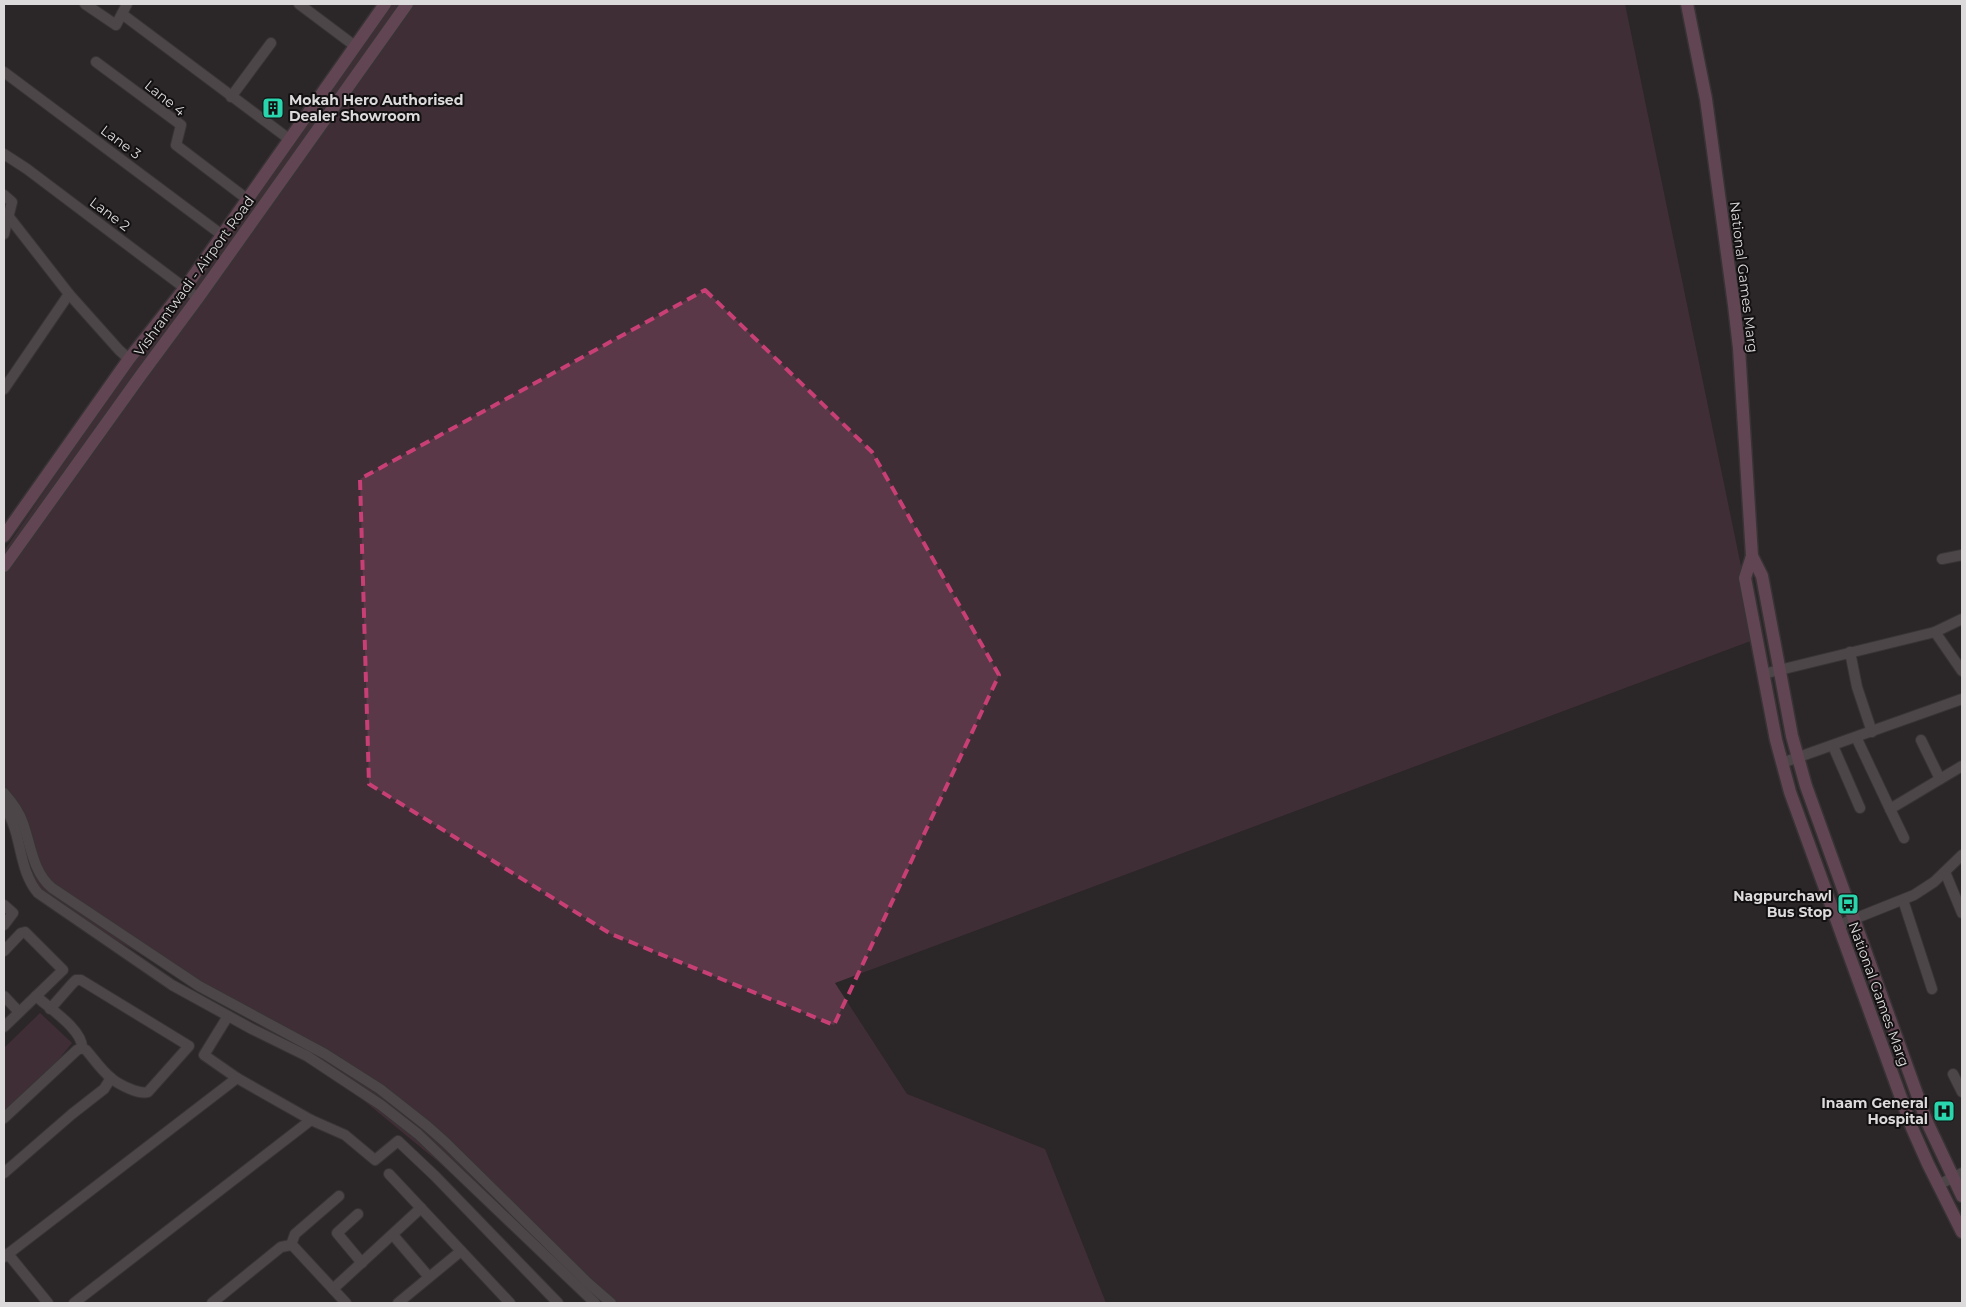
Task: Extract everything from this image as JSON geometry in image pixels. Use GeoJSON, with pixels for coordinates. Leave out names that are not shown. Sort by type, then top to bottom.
{"type":"FeatureCollection","features":[{"type":"Feature","properties":{"kind":"main road","name":"Vishrantwadi - Airport Road"},"geometry":{"type":"LineString","coordinates":[[4,536],[129,359],[185,288],[386,4]]}},
{"type":"Feature","properties":{"kind":"main road","name":"Vishrantwadi - Airport Road"},"geometry":{"type":"LineString","coordinates":[[4,566],[407,4]]}},
{"type":"Feature","properties":{"kind":"main road","name":"National Games Marg"},"geometry":{"type":"LineString","coordinates":[[1687,4],[1706,99],[1739,348],[1752,556],[1746,578],[1762,674],[1782,764],[1790,792],[1912,1128],[1962,1232]]}},
{"type":"Feature","properties":{"kind":"main road","name":"National Games Marg"},"geometry":{"type":"LineString","coordinates":[[1752,556],[1762,576],[1798,759],[1927,1122],[1958,1175],[1962,1196]]}},
{"type":"Feature","properties":{"kind":"street"},"geometry":{"type":"LineString","coordinates":[[85,4],[116,25],[127,4]]}},
{"type":"Feature","properties":{"kind":"street"},"geometry":{"type":"LineString","coordinates":[[299,4],[355,46]]}},
{"type":"Feature","properties":{"kind":"street"},"geometry":{"type":"LineString","coordinates":[[122,14],[290,139]]}},
{"type":"Feature","properties":{"kind":"street"},"geometry":{"type":"LineString","coordinates":[[231,96],[271,43]]}},
{"type":"Feature","properties":{"kind":"street","name":"Lane 4"},"geometry":{"type":"LineString","coordinates":[[96,62],[181,125],[176,145],[247,200]]}},
{"type":"Feature","properties":{"kind":"street","name":"Lane 3"},"geometry":{"type":"LineString","coordinates":[[4,72],[222,235]]}},
{"type":"Feature","properties":{"kind":"street","name":"Lane 2"},"geometry":{"type":"LineString","coordinates":[[4,154],[27,169],[198,298]]}},
{"type":"Feature","properties":{"kind":"street"},"geometry":{"type":"LineString","coordinates":[[4,195],[12,202],[10,217],[4,231]]}},
{"type":"Feature","properties":{"kind":"street"},"geometry":{"type":"LineString","coordinates":[[10,217],[69,294],[118,350],[129,359]]}},
{"type":"Feature","properties":{"kind":"street"},"geometry":{"type":"LineString","coordinates":[[4,389],[69,294]]}},
{"type":"Feature","properties":{"kind":"street"},"geometry":{"type":"LineString","coordinates":[[1942,559],[1962,554]]}},
{"type":"Feature","properties":{"kind":"street"},"geometry":{"type":"LineString","coordinates":[[1762,674],[1935,632],[1962,620]]}},
{"type":"Feature","properties":{"kind":"street"},"geometry":{"type":"LineString","coordinates":[[1935,632],[1962,671]]}},
{"type":"Feature","properties":{"kind":"street"},"geometry":{"type":"LineString","coordinates":[[1850,652],[1857,686],[1872,732]]}},
{"type":"Feature","properties":{"kind":"street"},"geometry":{"type":"LineString","coordinates":[[1782,764],[1962,699]]}},
{"type":"Feature","properties":{"kind":"street"},"geometry":{"type":"LineString","coordinates":[[1856,738],[1904,838]]}},
{"type":"Feature","properties":{"kind":"street"},"geometry":{"type":"LineString","coordinates":[[1921,740],[1940,779]]}},
{"type":"Feature","properties":{"kind":"street"},"geometry":{"type":"LineString","coordinates":[[1833,746],[1860,808]]}},
{"type":"Feature","properties":{"kind":"street"},"geometry":{"type":"LineString","coordinates":[[1890,809],[1962,766]]}},
{"type":"Feature","properties":{"kind":"street"},"geometry":{"type":"LineString","coordinates":[[4,793],[18,811],[40,875],[52,888],[199,986],[308,1044],[380,1090],[445,1142],[588,1283],[611,1303]]}},
{"type":"Feature","properties":{"kind":"street"},"geometry":{"type":"LineString","coordinates":[[4,806],[16,830],[26,874],[38,893],[172,984],[228,1016],[308,1056],[398,1118],[450,1164],[596,1303]]}},
{"type":"Feature","properties":{"kind":"street"},"geometry":{"type":"LineString","coordinates":[[1838,925],[1903,900],[1924,889],[1946,872],[1962,855]]}},
{"type":"Feature","properties":{"kind":"street"},"geometry":{"type":"LineString","coordinates":[[1946,872],[1962,913]]}},
{"type":"Feature","properties":{"kind":"street"},"geometry":{"type":"LineString","coordinates":[[1903,900],[1932,989]]}},
{"type":"Feature","properties":{"kind":"street"},"geometry":{"type":"LineString","coordinates":[[4,906],[13,914],[4,925]]}},
{"type":"Feature","properties":{"kind":"street"},"geometry":{"type":"LineString","coordinates":[[4,951],[25,932],[63,970],[4,1027]]}},
{"type":"Feature","properties":{"kind":"street"},"geometry":{"type":"LineString","coordinates":[[50,1009],[76,980],[82,980],[190,1046],[144,1093],[137,1092],[111,1078],[82,1048]]}},
{"type":"Feature","properties":{"kind":"street"},"geometry":{"type":"LineString","coordinates":[[4,996],[19,1012]]}},
{"type":"Feature","properties":{"kind":"street"},"geometry":{"type":"LineString","coordinates":[[36,996],[75,1030],[82,1042],[82,1048]]}},
{"type":"Feature","properties":{"kind":"street"},"geometry":{"type":"LineString","coordinates":[[228,1016],[204,1055],[237,1078],[311,1120],[344,1134],[375,1160],[398,1141],[435,1176],[558,1303]]}},
{"type":"Feature","properties":{"kind":"street"},"geometry":{"type":"LineString","coordinates":[[4,1118],[77,1050],[82,1048]]}},
{"type":"Feature","properties":{"kind":"street"},"geometry":{"type":"LineString","coordinates":[[1953,1074],[1962,1092]]}},
{"type":"Feature","properties":{"kind":"street"},"geometry":{"type":"LineString","coordinates":[[4,1173],[104,1089],[111,1078]]}},
{"type":"Feature","properties":{"kind":"street"},"geometry":{"type":"LineString","coordinates":[[48,1303],[6,1255],[237,1078]]}},
{"type":"Feature","properties":{"kind":"street"},"geometry":{"type":"LineString","coordinates":[[74,1303],[311,1120]]}},
{"type":"Feature","properties":{"kind":"street"},"geometry":{"type":"LineString","coordinates":[[389,1174],[510,1303]]}},
{"type":"Feature","properties":{"kind":"street"},"geometry":{"type":"LineString","coordinates":[[1938,1185],[1958,1175]]}},
{"type":"Feature","properties":{"kind":"street"},"geometry":{"type":"LineString","coordinates":[[291,1245],[296,1234],[339,1196]]}},
{"type":"Feature","properties":{"kind":"street"},"geometry":{"type":"LineString","coordinates":[[333,1289],[421,1208]]}},
{"type":"Feature","properties":{"kind":"street"},"geometry":{"type":"LineString","coordinates":[[358,1214],[337,1233],[362,1262]]}},
{"type":"Feature","properties":{"kind":"street"},"geometry":{"type":"LineString","coordinates":[[392,1235],[429,1277]]}},
{"type":"Feature","properties":{"kind":"street"},"geometry":{"type":"LineString","coordinates":[[291,1245],[346,1303]]}},
{"type":"Feature","properties":{"kind":"street"},"geometry":{"type":"LineString","coordinates":[[212,1303],[281,1247],[291,1245]]}},
{"type":"Feature","properties":{"kind":"street"},"geometry":{"type":"LineString","coordinates":[[398,1303],[461,1251]]}},
{"type":"Feature","properties":{"kind":"highlighted area"},"geometry":{"type":"Polygon","coordinates":[[[705,290],[872,452],[999,675],[834,1025],[611,934],[369,784],[360,479],[705,290]]]}},
{"type":"Feature","properties":{"kind":"shaded area"},"geometry":{"type":"Polygon","coordinates":[[[377,4],[1625,4],[1756,639],[835,983],[907,1094],[1045,1149],[1106,1303],[610,1303],[306,1053],[38,893],[20,825],[4,798],[4,551],[377,4]]]}},
{"type":"Feature","properties":{"kind":"shaded area"},"geometry":{"type":"Polygon","coordinates":[[[40,1013],[72,1043],[54,1065],[4,1111],[4,1048],[40,1013]]]}},
{"type":"Feature","properties":{"kind":"place","name":"Mokah Hero Authorised Dealer Showroom"},"geometry":{"type":"Point","coordinates":[273,108]}},
{"type":"Feature","properties":{"kind":"place","name":"Nagpurchawl Bus Stop"},"geometry":{"type":"Point","coordinates":[1848,904]}},
{"type":"Feature","properties":{"kind":"place","name":"Inaam General Hospital"},"geometry":{"type":"Point","coordinates":[1944,1111]}}]}
